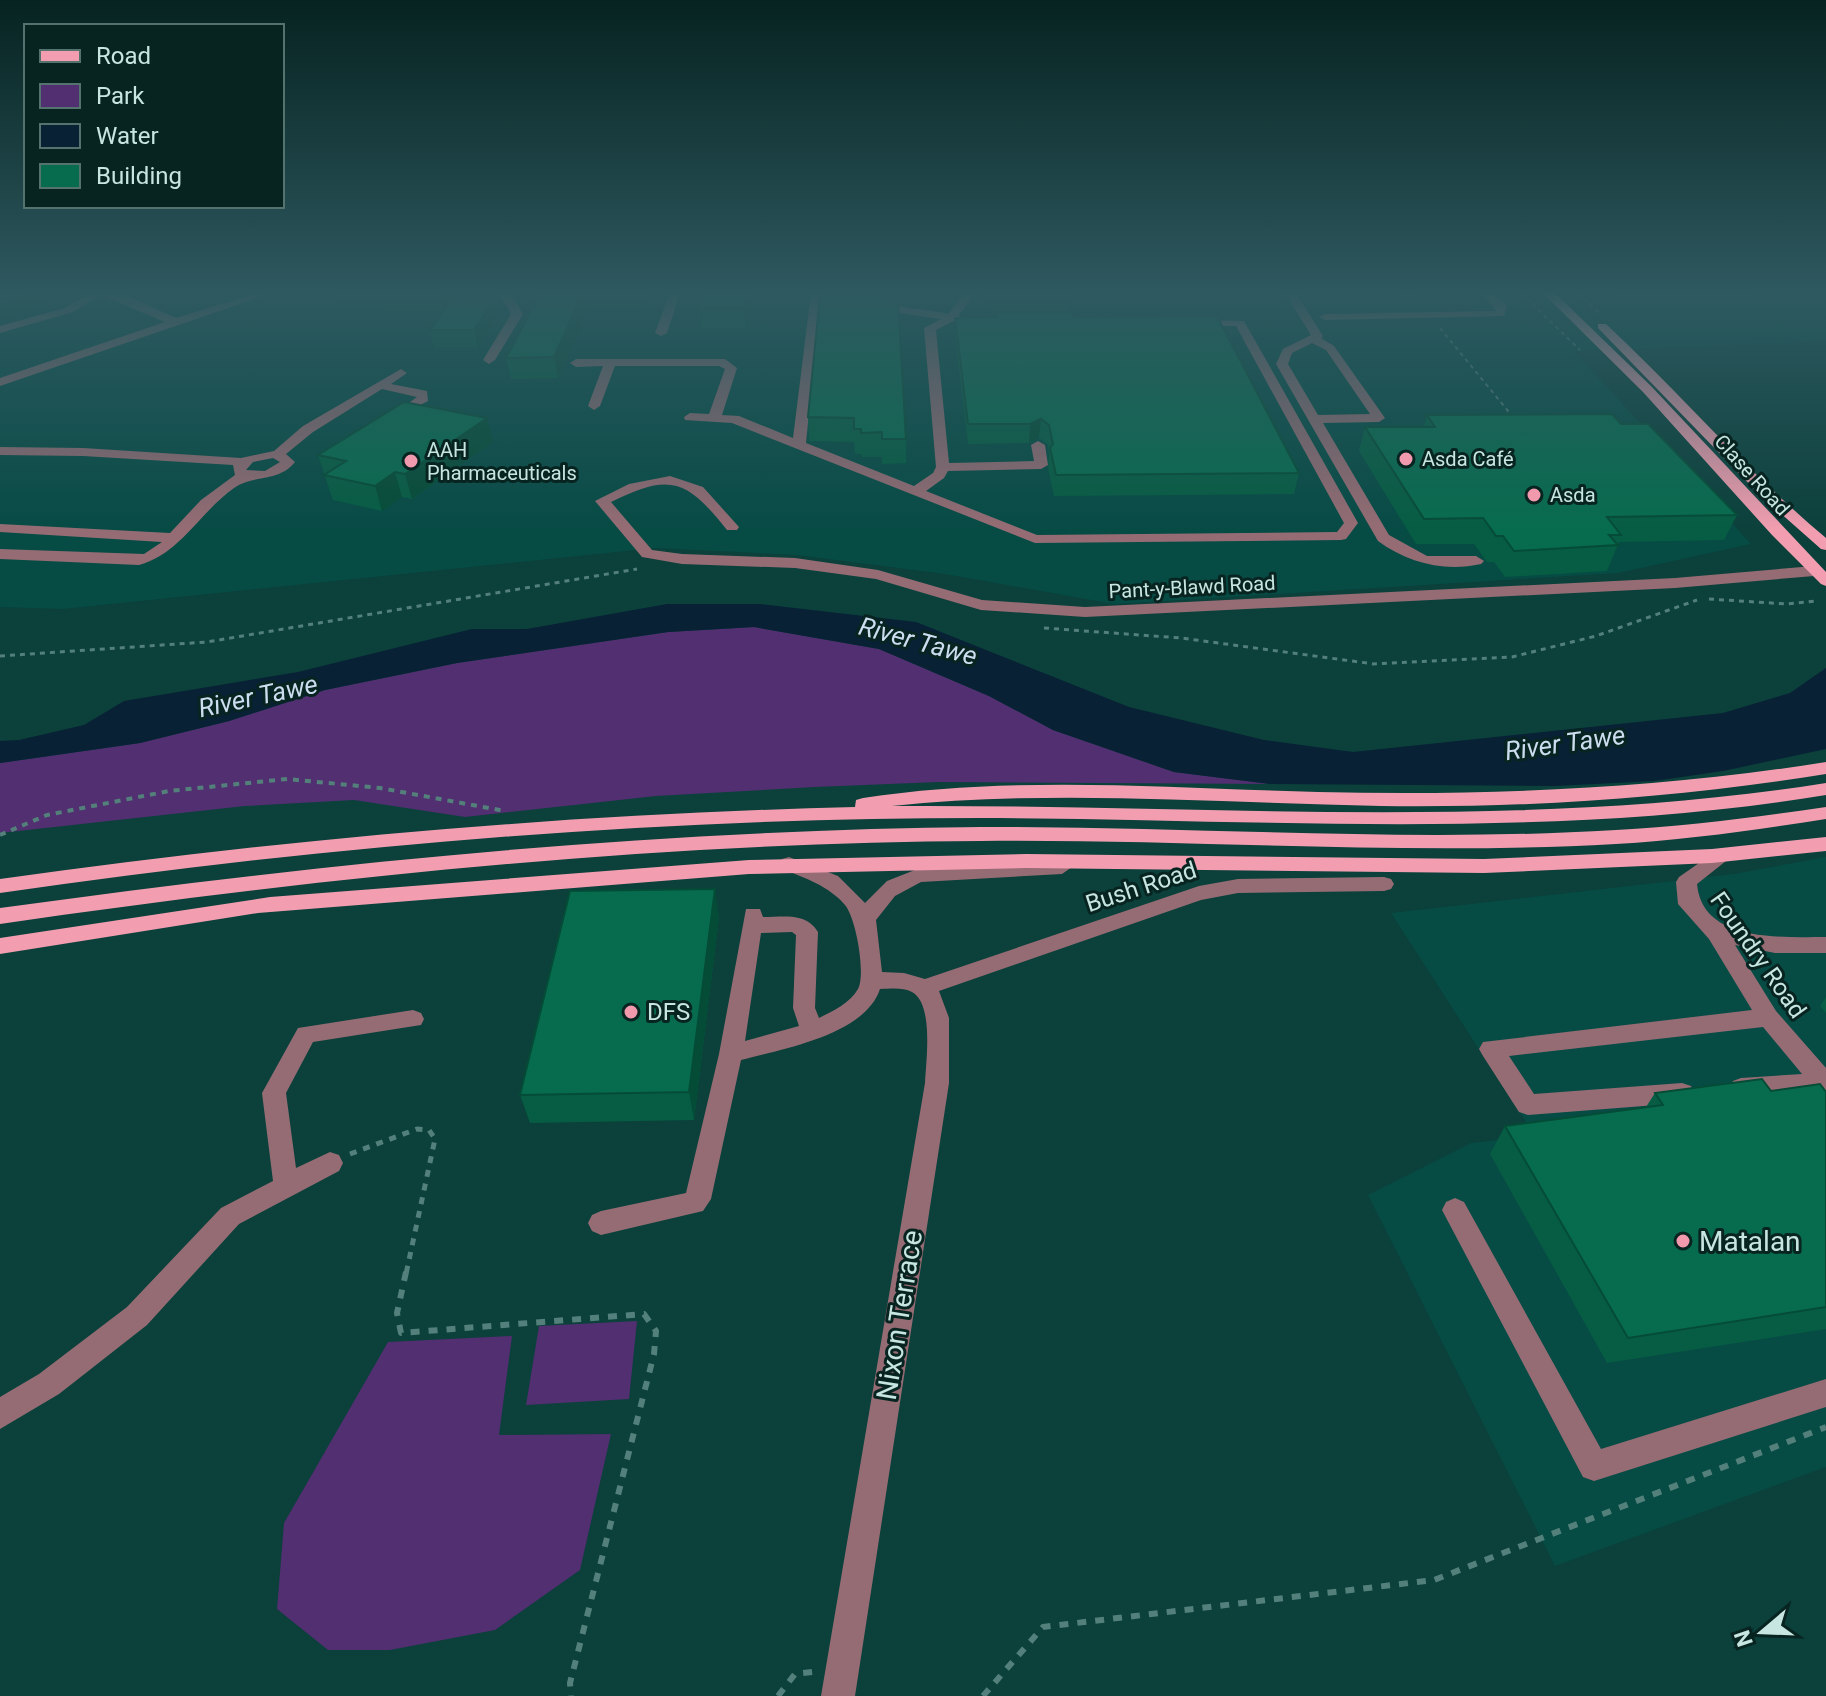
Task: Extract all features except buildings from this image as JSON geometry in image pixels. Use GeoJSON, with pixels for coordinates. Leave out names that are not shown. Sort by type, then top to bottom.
{"type":"FeatureCollection","features":[{"type":"Feature","properties":{"kind":"main road","name":"Clase Road"},"geometry":{"type":"LineString","coordinates":[[1630,372],[1820,576]]}},
{"type":"Feature","properties":{"kind":"main road","name":"Clase Road"},"geometry":{"type":"LineString","coordinates":[[1650,372],[1769,495],[1826,546]]}},
{"type":"Feature","properties":{"kind":"main road"},"geometry":{"type":"LineString","coordinates":[[804,815],[892,799],[1035,792],[1440,800],[1567,797],[1749,782],[1826,768]]}},
{"type":"Feature","properties":{"kind":"main road"},"geometry":{"type":"LineString","coordinates":[[0,880],[405,837],[685,819],[979,812],[1549,817],[1682,810],[1826,789]]}},
{"type":"Feature","properties":{"kind":"main road"},"geometry":{"type":"LineString","coordinates":[[0,916],[128,897],[376,869],[641,846],[982,834],[1580,838],[1704,831],[1826,813]]}},
{"type":"Feature","properties":{"kind":"main road"},"geometry":{"type":"LineString","coordinates":[[259,906],[789,864],[914,861],[1525,866],[1719,856],[1826,844]]}},
{"type":"Feature","properties":{"kind":"main road"},"geometry":{"type":"LineString","coordinates":[[0,946],[641,846]]}},
{"type":"Feature","properties":{"kind":"main road"},"geometry":{"type":"LineString","coordinates":[[0,886],[137,865]]}},
{"type":"Feature","properties":{"kind":"street"},"geometry":{"type":"LineString","coordinates":[[594,406],[607,372]]}},
{"type":"Feature","properties":{"kind":"street"},"geometry":{"type":"LineString","coordinates":[[715,416],[730,372]]}},
{"type":"Feature","properties":{"kind":"street"},"geometry":{"type":"LineString","coordinates":[[799,445],[810,372]]}},
{"type":"Feature","properties":{"kind":"street"},"geometry":{"type":"LineString","coordinates":[[916,491],[939,475],[943,467],[935,372]]}},
{"type":"Feature","properties":{"kind":"street"},"geometry":{"type":"LineString","coordinates":[[690,417],[734,419],[1035,539],[1341,536],[1351,523],[1267,372]]}},
{"type":"Feature","properties":{"kind":"street"},"geometry":{"type":"LineString","coordinates":[[1286,372],[1383,538],[1407,557],[1431,562],[1476,561]]}},
{"type":"Feature","properties":{"kind":"street"},"geometry":{"type":"LineString","coordinates":[[1312,419],[1379,418],[1353,372]]}},
{"type":"Feature","properties":{"kind":"street"},"geometry":{"type":"LineString","coordinates":[[0,554],[139,560],[155,557],[191,517],[259,456],[277,455],[308,429],[401,373]]}},
{"type":"Feature","properties":{"kind":"street"},"geometry":{"type":"LineString","coordinates":[[383,386],[423,394],[424,398],[412,405]]}},
{"type":"Feature","properties":{"kind":"street"},"geometry":{"type":"LineString","coordinates":[[943,467],[1041,465],[1038,445]]}},
{"type":"Feature","properties":{"kind":"street"},"geometry":{"type":"LineString","coordinates":[[0,451],[83,452],[244,468]]}},
{"type":"Feature","properties":{"kind":"street","name":"Pant-y-Blawd Road"},"geometry":{"type":"LineString","coordinates":[[732,527],[702,492],[681,482],[644,484],[622,490],[602,501],[647,554],[682,559],[795,563],[878,575],[981,605],[1085,612],[1820,576]]}},
{"type":"Feature","properties":{"kind":"street"},"geometry":{"type":"LineString","coordinates":[[0,528],[175,538]]}},
{"type":"Feature","properties":{"kind":"street"},"geometry":{"type":"LineString","coordinates":[[45,556],[71,532]]}},
{"type":"Feature","properties":{"kind":"street","name":"Foundry Road"},"geometry":{"type":"LineString","coordinates":[[1719,856],[1686,882],[1688,904],[1717,933],[1768,1017],[1824,1083]]}},
{"type":"Feature","properties":{"kind":"street"},"geometry":{"type":"LineString","coordinates":[[865,919],[879,896],[899,881],[920,875],[1119,863]]}},
{"type":"Feature","properties":{"kind":"street"},"geometry":{"type":"LineString","coordinates":[[731,1054],[812,1031],[846,1015],[867,995],[872,980],[865,919],[852,899],[831,881],[789,864]]}},
{"type":"Feature","properties":{"kind":"street","name":"Bush Road"},"geometry":{"type":"LineString","coordinates":[[923,988],[1199,893],[1238,886],[1384,884]]}},
{"type":"Feature","properties":{"kind":"street"},"geometry":{"type":"LineString","coordinates":[[601,1223],[694,1203],[698,1199],[731,1054],[752,920],[804,927],[807,938],[804,1008],[812,1031]]}},
{"type":"Feature","properties":{"kind":"street"},"geometry":{"type":"LineString","coordinates":[[1717,933],[1775,945],[1826,945]]}},
{"type":"Feature","properties":{"kind":"street"},"geometry":{"type":"LineString","coordinates":[[872,980],[907,982],[923,988]]}},
{"type":"Feature","properties":{"kind":"street","name":"Nixon Terrace"},"geometry":{"type":"LineString","coordinates":[[838,1696],[937,1083],[939,1027],[934,1006],[923,988]]}},
{"type":"Feature","properties":{"kind":"street"},"geometry":{"type":"LineString","coordinates":[[1768,1017],[1491,1049],[1528,1105],[1824,1083]]}},
{"type":"Feature","properties":{"kind":"street"},"geometry":{"type":"LineString","coordinates":[[286,1186],[274,1093],[306,1034],[413,1019]]}},
{"type":"Feature","properties":{"kind":"street"},"geometry":{"type":"LineString","coordinates":[[0,1414],[49,1384],[137,1316],[230,1216],[330,1163]]}},
{"type":"Feature","properties":{"kind":"street"},"geometry":{"type":"LineString","coordinates":[[1455,1210],[1594,1466],[1826,1393]]}},
{"type":"Feature","properties":{"kind":"path"},"geometry":{"type":"LineString","coordinates":[[1476,372],[1513,417]]}},
{"type":"Feature","properties":{"kind":"path"},"geometry":{"type":"LineString","coordinates":[[0,656],[207,642],[642,568]]}},
{"type":"Feature","properties":{"kind":"path"},"geometry":{"type":"LineString","coordinates":[[1040,628],[1181,638],[1374,664],[1512,657],[1596,636],[1700,599],[1787,604],[1815,601]]}},
{"type":"Feature","properties":{"kind":"path"},"geometry":{"type":"LineString","coordinates":[[0,835],[47,815],[169,791],[287,779],[380,788],[510,812]]}},
{"type":"Feature","properties":{"kind":"path"},"geometry":{"type":"LineString","coordinates":[[330,1163],[364,1147],[417,1129],[429,1130],[435,1139],[397,1313],[401,1333],[644,1314],[656,1331],[654,1354],[570,1683],[571,1696]]}},
{"type":"Feature","properties":{"kind":"path"},"geometry":{"type":"LineString","coordinates":[[983,1696],[1043,1627],[1434,1580],[1826,1427]]}},
{"type":"Feature","properties":{"kind":"path"},"geometry":{"type":"LineString","coordinates":[[778,1696],[795,1674],[841,1668]]}},
{"type":"Feature","properties":{"kind":"shaded area"},"geometry":{"type":"Polygon","coordinates":[[[0,372],[1593,372],[1751,544],[1618,573],[1114,604],[945,574],[797,555],[655,548],[63,609],[0,607],[0,372]]]}},
{"type":"Feature","properties":{"kind":"shaded area"},"geometry":{"type":"Polygon","coordinates":[[[1826,857],[1826,1467],[1555,1566],[1368,1195],[1471,1143],[1535,1136],[1391,913],[1734,874],[1826,857]]]}},
{"type":"Feature","properties":{"kind":"green space"},"geometry":{"type":"Polygon","coordinates":[[[754,627],[879,649],[989,696],[1053,730],[1174,772],[1270,784],[939,782],[815,787],[656,796],[465,817],[354,800],[245,806],[0,833],[0,763],[140,743],[229,721],[325,690],[457,663],[668,632],[754,627]]]}},
{"type":"Feature","properties":{"kind":"green space"},"geometry":{"type":"Polygon","coordinates":[[[637,1321],[629,1399],[526,1405],[539,1326],[637,1321]]]}},
{"type":"Feature","properties":{"kind":"green space"},"geometry":{"type":"Polygon","coordinates":[[[512,1336],[499,1435],[611,1434],[580,1570],[495,1630],[390,1650],[328,1650],[277,1609],[284,1523],[388,1342],[512,1336]]]}},
{"type":"Feature","properties":{"kind":"water","name":"River Tawe"},"geometry":{"type":"Polygon","coordinates":[[[667,604],[760,604],[916,622],[1129,707],[1264,740],[1353,752],[1723,713],[1790,693],[1826,668],[1826,749],[1723,771],[1654,781],[1555,786],[1270,784],[1174,772],[1053,730],[989,696],[879,649],[754,627],[668,632],[457,663],[325,690],[229,721],[140,743],[0,763],[0,741],[19,740],[84,725],[124,701],[298,672],[472,629],[527,629],[667,604]]]}},
{"type":"Feature","properties":{"kind":"place","name":"Asda Café"},"geometry":{"type":"Point","coordinates":[1406,459]}},
{"type":"Feature","properties":{"kind":"place","name":"AAH Pharmaceuticals"},"geometry":{"type":"Point","coordinates":[411,461]}},
{"type":"Feature","properties":{"kind":"place","name":"Asda"},"geometry":{"type":"Point","coordinates":[1534,495]}},
{"type":"Feature","properties":{"kind":"place","name":"DFS"},"geometry":{"type":"Point","coordinates":[631,1012]}},
{"type":"Feature","properties":{"kind":"place","name":"Matalan"},"geometry":{"type":"Point","coordinates":[1683,1241]}}]}
